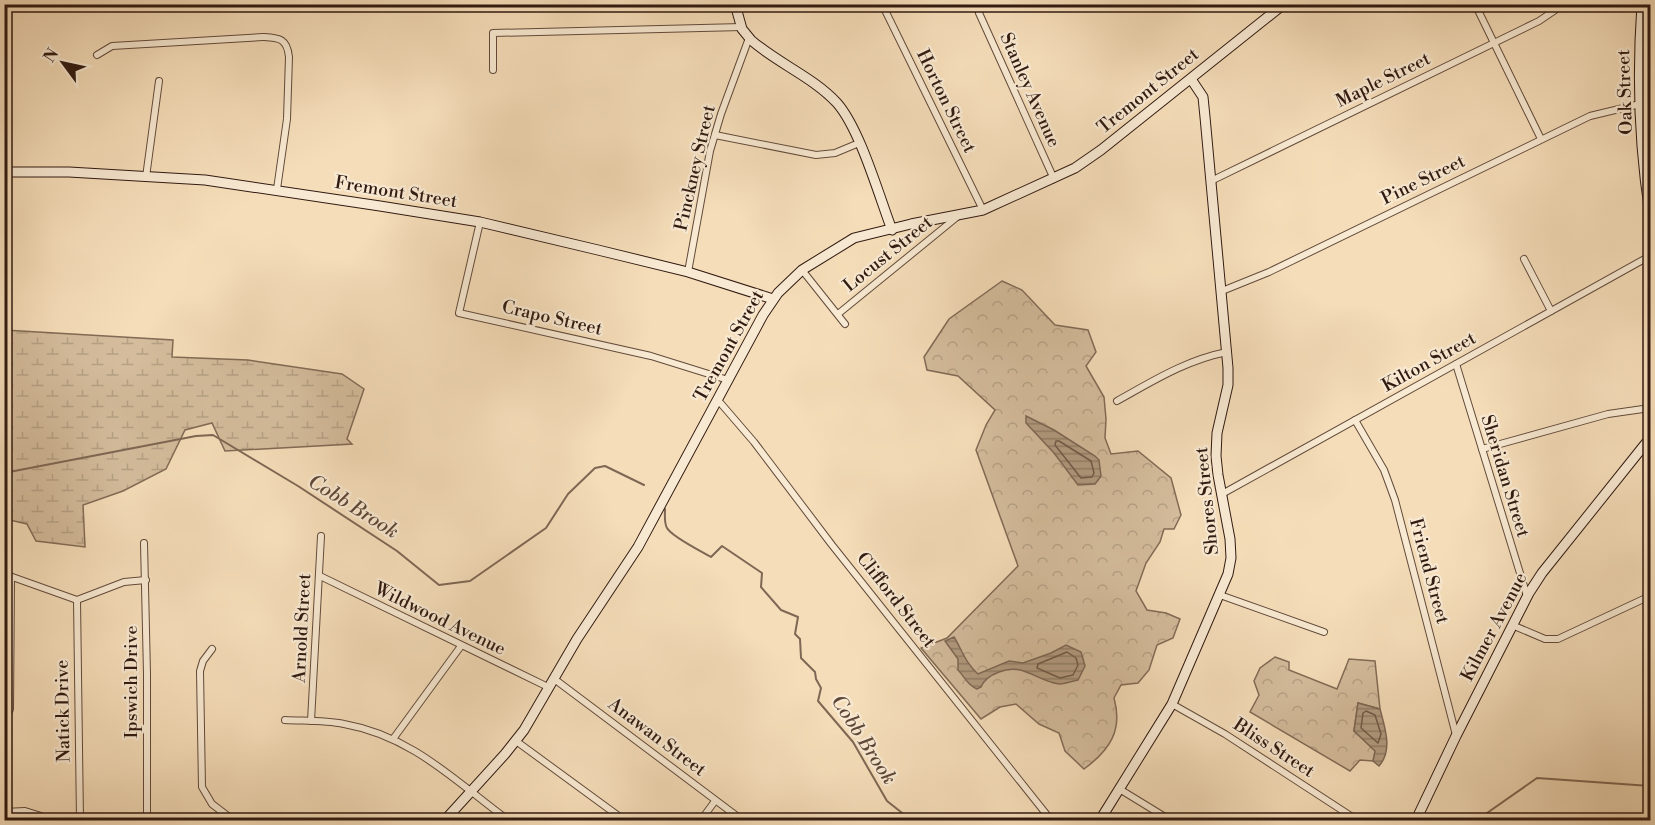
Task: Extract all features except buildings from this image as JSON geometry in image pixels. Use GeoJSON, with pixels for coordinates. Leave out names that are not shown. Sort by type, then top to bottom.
{"type":"FeatureCollection","features":[{"type":"Feature","properties":{"kind":"street"},"geometry":{"type":"LineString","coordinates":[[735,4],[742,27],[749,38],[832,99],[846,116],[859,143],[892,230]]}},
{"type":"Feature","properties":{"kind":"street","name":"Horton Street"},"geometry":{"type":"LineString","coordinates":[[882,4],[983,210]]}},
{"type":"Feature","properties":{"kind":"street","name":"Tremont Street"},"geometry":{"type":"LineString","coordinates":[[445,820],[516,741],[553,678],[636,550],[773,299],[802,270],[854,238],[983,210],[1075,168],[1101,150],[1284,4]]}},
{"type":"Feature","properties":{"kind":"street"},"geometry":{"type":"LineString","coordinates":[[1475,4],[1541,139]]}},
{"type":"Feature","properties":{"kind":"street","name":"Maple Street"},"geometry":{"type":"LineString","coordinates":[[1213,180],[1546,18],[1564,4]]}},
{"type":"Feature","properties":{"kind":"street","name":"Oak Street"},"geometry":{"type":"LineString","coordinates":[[1642,4],[1639,63],[1640,104],[1650,214]]}},
{"type":"Feature","properties":{"kind":"street","name":"Stanley Avenue"},"geometry":{"type":"LineString","coordinates":[[979,13],[1054,179]]}},
{"type":"Feature","properties":{"kind":"street"},"geometry":{"type":"LineString","coordinates":[[494,70],[493,33],[742,27]]}},
{"type":"Feature","properties":{"kind":"street"},"geometry":{"type":"LineString","coordinates":[[98,55],[112,46],[168,42],[263,37],[284,42],[288,48],[289,57],[287,118],[277,189]]}},
{"type":"Feature","properties":{"kind":"street","name":"Pinckney Street"},"geometry":{"type":"LineString","coordinates":[[688,272],[705,175],[715,135],[749,38]]}},
{"type":"Feature","properties":{"kind":"street","name":"Shores Street"},"geometry":{"type":"LineString","coordinates":[[1100,820],[1121,790],[1172,704],[1220,595],[1228,574],[1231,554],[1217,469],[1216,444],[1228,385],[1213,180],[1203,97],[1191,79]]}},
{"type":"Feature","properties":{"kind":"street"},"geometry":{"type":"LineString","coordinates":[[146,177],[159,81]]}},
{"type":"Feature","properties":{"kind":"street","name":"Pine Street"},"geometry":{"type":"LineString","coordinates":[[1222,291],[1269,272],[1590,116],[1640,104]]}},
{"type":"Feature","properties":{"kind":"street"},"geometry":{"type":"LineString","coordinates":[[715,135],[816,155],[835,153],[859,143]]}},
{"type":"Feature","properties":{"kind":"street","name":"Fremont Street"},"geometry":{"type":"LineString","coordinates":[[4,172],[69,172],[205,180],[277,189],[480,222],[688,272],[773,299]]}},
{"type":"Feature","properties":{"kind":"street","name":"Locust Street"},"geometry":{"type":"LineString","coordinates":[[838,314],[957,217]]}},
{"type":"Feature","properties":{"kind":"street","name":"Crapo Street"},"geometry":{"type":"LineString","coordinates":[[480,222],[459,312],[651,356],[728,380]]}},
{"type":"Feature","properties":{"kind":"street","name":"Kilton Street"},"geometry":{"type":"LineString","coordinates":[[1222,494],[1650,256]]}},
{"type":"Feature","properties":{"kind":"street"},"geometry":{"type":"LineString","coordinates":[[1524,259],[1551,311]]}},
{"type":"Feature","properties":{"kind":"street"},"geometry":{"type":"LineString","coordinates":[[802,270],[845,324]]}},
{"type":"Feature","properties":{"kind":"street"},"geometry":{"type":"LineString","coordinates":[[1117,401],[1176,367],[1227,352]]}},
{"type":"Feature","properties":{"kind":"street","name":"Sheridan Street"},"geometry":{"type":"LineString","coordinates":[[1456,364],[1527,596]]}},
{"type":"Feature","properties":{"kind":"street","name":"Clifford Street"},"geometry":{"type":"LineString","coordinates":[[717,399],[754,442],[832,545],[1051,820]]}},
{"type":"Feature","properties":{"kind":"street"},"geometry":{"type":"LineString","coordinates":[[1482,449],[1608,414],[1650,408]]}},
{"type":"Feature","properties":{"kind":"street","name":"Friend Street"},"geometry":{"type":"LineString","coordinates":[[1355,420],[1384,470],[1395,500],[1456,736]]}},
{"type":"Feature","properties":{"kind":"street","name":"Kilmer Avenue"},"geometry":{"type":"LineString","coordinates":[[1416,820],[1527,596],[1542,573],[1650,438]]}},
{"type":"Feature","properties":{"kind":"street","name":"Arnold Street"},"geometry":{"type":"LineString","coordinates":[[311,721],[321,536]]}},
{"type":"Feature","properties":{"kind":"street","name":"Ipswich Drive"},"geometry":{"type":"LineString","coordinates":[[144,543],[147,820]]}},
{"type":"Feature","properties":{"kind":"street"},"geometry":{"type":"LineString","coordinates":[[4,722],[10,709],[7,657],[8,576],[77,600],[124,582],[146,580]]}},
{"type":"Feature","properties":{"kind":"street","name":"Wildwood Avenue"},"geometry":{"type":"LineString","coordinates":[[320,576],[548,687]]}},
{"type":"Feature","properties":{"kind":"street"},"geometry":{"type":"LineString","coordinates":[[1220,595],[1324,632]]}},
{"type":"Feature","properties":{"kind":"street"},"geometry":{"type":"LineString","coordinates":[[1512,625],[1545,639],[1558,639],[1650,596]]}},
{"type":"Feature","properties":{"kind":"street","name":"Natick Drive"},"geometry":{"type":"LineString","coordinates":[[77,600],[80,820]]}},
{"type":"Feature","properties":{"kind":"street"},"geometry":{"type":"LineString","coordinates":[[393,739],[461,646]]}},
{"type":"Feature","properties":{"kind":"street"},"geometry":{"type":"LineString","coordinates":[[212,649],[203,661],[200,672],[201,782],[208,800],[233,820]]}},
{"type":"Feature","properties":{"kind":"street","name":"Anawan Street"},"geometry":{"type":"LineString","coordinates":[[553,678],[742,820]]}},
{"type":"Feature","properties":{"kind":"street","name":"Bliss Street"},"geometry":{"type":"LineString","coordinates":[[1172,704],[1225,734],[1357,820]]}},
{"type":"Feature","properties":{"kind":"street"},"geometry":{"type":"LineString","coordinates":[[285,720],[350,725],[393,739],[430,759],[508,820]]}},
{"type":"Feature","properties":{"kind":"street"},"geometry":{"type":"LineString","coordinates":[[516,741],[624,820]]}},
{"type":"Feature","properties":{"kind":"street"},"geometry":{"type":"LineString","coordinates":[[1121,790],[1170,820]]}},
{"type":"Feature","properties":{"kind":"street"},"geometry":{"type":"LineString","coordinates":[[701,820],[715,801]]}},
{"type":"Feature","properties":{"kind":"street"},"geometry":{"type":"LineString","coordinates":[[4,812],[25,811],[54,820]]}},
{"type":"Feature","properties":{"kind":"green space"},"geometry":{"type":"Polygon","coordinates":[[[1002,281],[1022,290],[1055,325],[1088,330],[1096,352],[1086,366],[1104,397],[1105,438],[1111,454],[1138,451],[1171,478],[1181,515],[1174,529],[1164,529],[1160,542],[1146,563],[1136,591],[1147,610],[1166,613],[1180,619],[1173,638],[1157,645],[1149,670],[1138,683],[1121,685],[1114,698],[1117,720],[1112,738],[1101,754],[1084,769],[1065,751],[1059,733],[1039,724],[1016,704],[1000,707],[981,719],[921,648],[947,638],[1018,566],[976,450],[995,410],[958,376],[927,370],[924,357],[949,319],[1002,281]]]}},
{"type":"Feature","properties":{"kind":"green space"},"geometry":{"type":"Polygon","coordinates":[[[4,330],[173,340],[172,357],[248,360],[342,374],[364,389],[347,439],[352,444],[225,451],[212,423],[185,430],[166,469],[123,491],[83,505],[85,547],[36,541],[27,524],[5,519],[4,330]]]}},
{"type":"Feature","properties":{"kind":"green space"},"geometry":{"type":"Polygon","coordinates":[[[1275,657],[1289,662],[1289,670],[1337,689],[1349,659],[1375,661],[1380,709],[1358,703],[1354,731],[1376,751],[1373,761],[1360,760],[1350,771],[1250,712],[1259,695],[1254,681],[1260,668],[1275,657]]]}},
{"type":"Feature","properties":{"kind":"water"},"geometry":{"type":"Polygon","coordinates":[[[1026,416],[1054,430],[1095,456],[1099,460],[1101,476],[1095,484],[1078,485],[1054,453],[1026,423],[1026,416]]]}},
{"type":"Feature","properties":{"kind":"water"},"geometry":{"type":"Polygon","coordinates":[[[954,637],[967,661],[978,674],[1009,661],[1023,663],[1066,645],[1081,652],[1085,666],[1078,680],[1064,684],[1051,682],[1015,669],[991,676],[977,689],[968,683],[958,670],[958,659],[945,641],[954,637]]]}},
{"type":"Feature","properties":{"kind":"water"},"geometry":{"type":"Polygon","coordinates":[[[1358,703],[1380,709],[1386,731],[1387,746],[1379,766],[1373,761],[1375,751],[1354,731],[1358,703]]]}},
{"type":"Feature","properties":{"kind":"waterway","name":"Cobb Brook"},"geometry":{"type":"LineString","coordinates":[[4,473],[196,436],[213,435],[298,486],[397,551],[439,585],[470,581],[546,528],[568,494],[595,468],[605,466],[644,485]]}},
{"type":"Feature","properties":{"kind":"waterway","name":"Cobb Brook"},"geometry":{"type":"LineString","coordinates":[[665,509],[666,526],[670,532],[711,557],[722,546],[762,573],[761,587],[781,610],[798,617],[795,634],[800,639],[801,658],[815,672],[821,688],[818,701],[853,742],[887,801],[911,820]]}},
{"type":"Feature","properties":{"kind":"waterway","name":"Cobb Brook"},"geometry":{"type":"LineString","coordinates":[[1477,820],[1537,778],[1650,786]]}}]}
